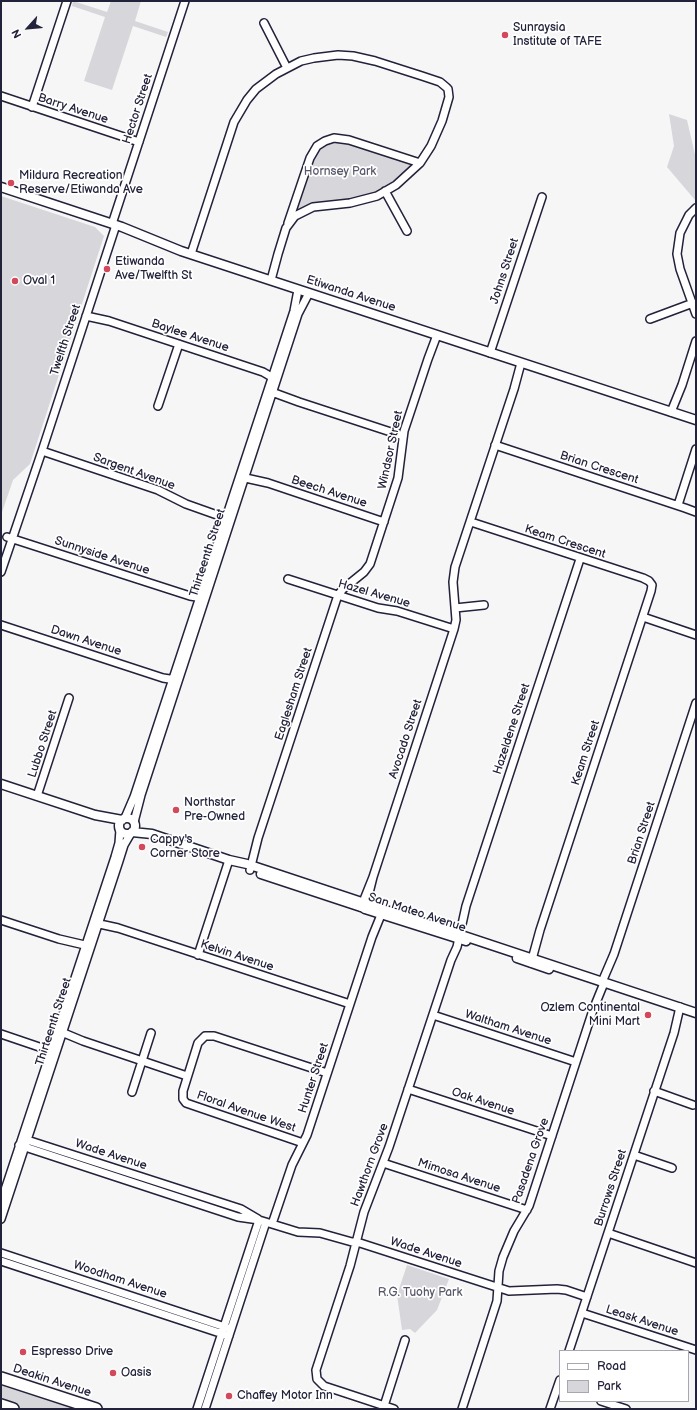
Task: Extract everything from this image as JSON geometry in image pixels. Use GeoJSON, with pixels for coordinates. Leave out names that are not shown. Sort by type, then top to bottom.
{"type":"FeatureCollection","features":[{"type":"Feature","properties":{"kind":"highway","name":"Deakin Avenue"},"geometry":{"type":"LineString","coordinates":[[1,1378],[96,1409]]}},
{"type":"Feature","properties":{"kind":"highway"},"geometry":{"type":"LineString","coordinates":[[1,1405],[13,1409]]}},
{"type":"Feature","properties":{"kind":"street"},"geometry":{"type":"LineString","coordinates":[[32,107],[67,1]]}},
{"type":"Feature","properties":{"kind":"street","name":"Hector Street"},"geometry":{"type":"LineString","coordinates":[[114,224],[185,1]]}},
{"type":"Feature","properties":{"kind":"street"},"geometry":{"type":"LineString","coordinates":[[264,23],[287,68]]}},
{"type":"Feature","properties":{"kind":"street"},"geometry":{"type":"LineString","coordinates":[[191,254],[229,135],[240,111],[256,90],[271,77],[301,61],[338,55],[353,56],[375,61],[444,84],[449,92],[448,101],[437,135],[426,156],[405,178],[385,191],[359,202],[313,207],[295,216],[286,228]]}},
{"type":"Feature","properties":{"kind":"street","name":"Barry Avenue"},"geometry":{"type":"LineString","coordinates":[[1,96],[139,142]]}},
{"type":"Feature","properties":{"kind":"street"},"geometry":{"type":"LineString","coordinates":[[269,280],[310,158],[317,146],[324,141],[334,138],[349,140],[420,163]]}},
{"type":"Feature","properties":{"kind":"street","name":"Etiwanda Avenue"},"geometry":{"type":"LineString","coordinates":[[1,187],[114,224],[163,244],[298,290],[696,420]]}},
{"type":"Feature","properties":{"kind":"street"},"geometry":{"type":"LineString","coordinates":[[385,191],[407,231]]}},
{"type":"Feature","properties":{"kind":"street","name":"Johns Street"},"geometry":{"type":"LineString","coordinates":[[490,353],[542,197]]}},
{"type":"Feature","properties":{"kind":"street"},"geometry":{"type":"LineString","coordinates":[[696,208],[692,212],[680,233],[677,254],[680,269],[696,314]]}},
{"type":"Feature","properties":{"kind":"street"},"geometry":{"type":"LineString","coordinates":[[687,221],[696,213]]}},
{"type":"Feature","properties":{"kind":"street","name":"Twelfth Street"},"geometry":{"type":"LineString","coordinates":[[1,572],[9,538],[26,483],[38,463],[114,224]]}},
{"type":"Feature","properties":{"kind":"street","name":"Thirteenth Street"},"geometry":{"type":"LineString","coordinates":[[135,823],[138,801],[228,518],[270,393],[294,311],[298,290]]}},
{"type":"Feature","properties":{"kind":"street","name":"Thirteenth Street"},"geometry":{"type":"LineString","coordinates":[[275,376],[298,314],[309,293]]}},
{"type":"Feature","properties":{"kind":"street"},"geometry":{"type":"LineString","coordinates":[[650,319],[693,302]]}},
{"type":"Feature","properties":{"kind":"street","name":"Baylee Avenue"},"geometry":{"type":"LineString","coordinates":[[86,314],[275,376]]}},
{"type":"Feature","properties":{"kind":"street","name":"Windsor Street"},"geometry":{"type":"LineString","coordinates":[[367,568],[370,564],[399,475],[403,436],[436,335]]}},
{"type":"Feature","properties":{"kind":"street"},"geometry":{"type":"LineString","coordinates":[[674,413],[696,341]]}},
{"type":"Feature","properties":{"kind":"street"},"geometry":{"type":"LineString","coordinates":[[158,406],[179,344]]}},
{"type":"Feature","properties":{"kind":"street","name":"Avocado Street"},"geometry":{"type":"LineString","coordinates":[[364,905],[454,629],[456,620],[453,590],[454,575],[523,363]]}},
{"type":"Feature","properties":{"kind":"street"},"geometry":{"type":"LineString","coordinates":[[270,393],[403,436]]}},
{"type":"Feature","properties":{"kind":"street","name":"Brian Crescent"},"geometry":{"type":"LineString","coordinates":[[496,445],[696,512]]}},
{"type":"Feature","properties":{"kind":"street"},"geometry":{"type":"LineString","coordinates":[[678,505],[696,449]]}},
{"type":"Feature","properties":{"kind":"street","name":"Sargent Avenue"},"geometry":{"type":"LineString","coordinates":[[42,451],[158,490],[186,504],[228,518]]}},
{"type":"Feature","properties":{"kind":"street","name":"Beech Avenue"},"geometry":{"type":"LineString","coordinates":[[243,475],[384,522]]}},
{"type":"Feature","properties":{"kind":"street","name":"Keam Crescent"},"geometry":{"type":"LineString","coordinates":[[470,522],[580,559],[643,578],[651,583]]}},
{"type":"Feature","properties":{"kind":"street","name":"Twelfth Street"},"geometry":{"type":"LineString","coordinates":[[1,556],[9,538]]}},
{"type":"Feature","properties":{"kind":"street","name":"Sunnyside Avenue"},"geometry":{"type":"LineString","coordinates":[[9,538],[202,600]]}},
{"type":"Feature","properties":{"kind":"street","name":"Hazeldene Street"},"geometry":{"type":"LineString","coordinates":[[457,936],[459,922],[466,906],[580,559]]}},
{"type":"Feature","properties":{"kind":"street","name":"Eaglesham Street"},"geometry":{"type":"LineString","coordinates":[[249,867],[338,595],[367,568]]}},
{"type":"Feature","properties":{"kind":"street","name":"Hazel Avenue"},"geometry":{"type":"LineString","coordinates":[[288,579],[383,610],[397,611],[454,629]]}},
{"type":"Feature","properties":{"kind":"street","name":"Keam Street"},"geometry":{"type":"LineString","coordinates":[[530,960],[643,617],[651,591],[651,583]]}},
{"type":"Feature","properties":{"kind":"street"},"geometry":{"type":"LineString","coordinates":[[455,608],[484,605]]}},
{"type":"Feature","properties":{"kind":"street"},"geometry":{"type":"LineString","coordinates":[[643,617],[696,634]]}},
{"type":"Feature","properties":{"kind":"street","name":"Dawn Avenue"},"geometry":{"type":"LineString","coordinates":[[1,624],[175,682]]}},
{"type":"Feature","properties":{"kind":"street","name":"Thirteenth Street"},"geometry":{"type":"LineString","coordinates":[[124,819],[134,797],[175,682]]}},
{"type":"Feature","properties":{"kind":"street","name":"Lubbo Street"},"geometry":{"type":"LineString","coordinates":[[37,796],[69,698]]}},
{"type":"Feature","properties":{"kind":"street","name":"Brian Street"},"geometry":{"type":"LineString","coordinates":[[603,982],[614,954],[696,703]]}},
{"type":"Feature","properties":{"kind":"street"},"geometry":{"type":"LineString","coordinates":[[1,784],[95,815],[124,819],[130,818],[135,823],[135,829],[131,833],[126,834],[95,815]]}},
{"type":"Feature","properties":{"kind":"street"},"geometry":{"type":"LineString","coordinates":[[120,829],[119,824],[124,819]]}},
{"type":"Feature","properties":{"kind":"street","name":"San Mateo Avenue"},"geometry":{"type":"LineString","coordinates":[[135,823],[152,834],[249,867],[696,1013]]}},
{"type":"Feature","properties":{"kind":"street","name":"Thirteenth Street"},"geometry":{"type":"LineString","coordinates":[[96,921],[119,843],[120,829]]}},
{"type":"Feature","properties":{"kind":"street","name":"Thirteenth Street"},"geometry":{"type":"LineString","coordinates":[[1,1219],[23,1143],[96,921],[124,845],[131,833]]}},
{"type":"Feature","properties":{"kind":"street","name":"San Mateo Avenue"},"geometry":{"type":"LineString","coordinates":[[131,833],[152,834]]}},
{"type":"Feature","properties":{"kind":"street"},"geometry":{"type":"LineString","coordinates":[[198,955],[229,860]]}},
{"type":"Feature","properties":{"kind":"street","name":"Hunter Street"},"geometry":{"type":"LineString","coordinates":[[197,1409],[266,1222],[307,1134],[381,911]]}},
{"type":"Feature","properties":{"kind":"street"},"geometry":{"type":"LineString","coordinates":[[1,920],[87,948]]}},
{"type":"Feature","properties":{"kind":"street","name":"Kelvin Avenue"},"geometry":{"type":"LineString","coordinates":[[96,921],[350,1004]]}},
{"type":"Feature","properties":{"kind":"street","name":"Hawthorn Grove"},"geometry":{"type":"LineString","coordinates":[[381,1406],[324,1386],[317,1379],[316,1370],[350,1266],[364,1212],[383,1163],[433,1015],[451,960],[457,936]]}},
{"type":"Feature","properties":{"kind":"street","name":"Pasadena Grove"},"geometry":{"type":"LineString","coordinates":[[462,1409],[496,1306],[499,1271],[509,1242],[527,1210],[603,982]]}},
{"type":"Feature","properties":{"kind":"street","name":"Burrows Street"},"geometry":{"type":"LineString","coordinates":[[569,1350],[682,1008]]}},
{"type":"Feature","properties":{"kind":"street","name":"Waltham Avenue"},"geometry":{"type":"LineString","coordinates":[[433,1015],[576,1062]]}},
{"type":"Feature","properties":{"kind":"street"},"geometry":{"type":"LineString","coordinates":[[132,1092],[151,1033]]}},
{"type":"Feature","properties":{"kind":"street"},"geometry":{"type":"LineString","coordinates":[[1,1034],[53,1052]]}},
{"type":"Feature","properties":{"kind":"street"},"geometry":{"type":"LineString","coordinates":[[59,1034],[187,1076]]}},
{"type":"Feature","properties":{"kind":"street","name":"Floral Avenue West"},"geometry":{"type":"LineString","coordinates":[[303,1143],[186,1103],[182,1095],[198,1043],[202,1038],[210,1036],[327,1074]]}},
{"type":"Feature","properties":{"kind":"street","name":"Oak Avenue"},"geometry":{"type":"LineString","coordinates":[[408,1089],[552,1136]]}},
{"type":"Feature","properties":{"kind":"street"},"geometry":{"type":"LineString","coordinates":[[654,1092],[693,1105]]}},
{"type":"Feature","properties":{"kind":"street","name":"Thirteenth Street"},"geometry":{"type":"LineString","coordinates":[[1,1202],[23,1143]]}},
{"type":"Feature","properties":{"kind":"street","name":"Wade Avenue"},"geometry":{"type":"LineString","coordinates":[[23,1143],[238,1217],[266,1222],[298,1232],[320,1233],[360,1243],[498,1288],[513,1292],[556,1289],[566,1290],[587,1297]]}},
{"type":"Feature","properties":{"kind":"street"},"geometry":{"type":"LineString","coordinates":[[634,1155],[672,1168]]}},
{"type":"Feature","properties":{"kind":"street","name":"Mimosa Avenue"},"geometry":{"type":"LineString","coordinates":[[383,1163],[527,1210]]}},
{"type":"Feature","properties":{"kind":"street"},"geometry":{"type":"LineString","coordinates":[[608,1233],[696,1263]]}},
{"type":"Feature","properties":{"kind":"street","name":"Woodham Avenue"},"geometry":{"type":"LineString","coordinates":[[1,1253],[227,1331]]}},
{"type":"Feature","properties":{"kind":"street","name":"Woodham Avenue"},"geometry":{"type":"LineString","coordinates":[[1,1261],[227,1331]]}},
{"type":"Feature","properties":{"kind":"street","name":"Leask Avenue"},"geometry":{"type":"LineString","coordinates":[[582,1312],[696,1350]]}},
{"type":"Feature","properties":{"kind":"street","name":"Hunter Street"},"geometry":{"type":"LineString","coordinates":[[205,1409],[227,1331]]}},
{"type":"Feature","properties":{"kind":"street"},"geometry":{"type":"LineString","coordinates":[[394,1409],[381,1406],[405,1340]]}},
{"type":"Feature","properties":{"kind":"street"},"geometry":{"type":"LineString","coordinates":[[550,1409],[559,1385]]}},
{"type":"Feature","properties":{"kind":"street"},"geometry":{"type":"LineString","coordinates":[[604,1402],[626,1409]]}},
{"type":"Feature","properties":{"kind":"green space"},"geometry":{"type":"Polygon","coordinates":[[[73,1],[107,12],[111,1],[141,1],[135,21],[168,32],[166,37],[133,26],[112,90],[84,81],[105,17],[72,6],[73,1]]]}},
{"type":"Feature","properties":{"kind":"green space"},"geometry":{"type":"Polygon","coordinates":[[[669,114],[687,120],[696,159],[696,200],[667,167],[674,146],[669,114]]]}},
{"type":"Feature","properties":{"kind":"green space","name":"Hornsey Park"},"geometry":{"type":"Polygon","coordinates":[[[334,141],[345,142],[412,164],[412,167],[401,178],[387,188],[371,195],[336,202],[316,203],[296,211],[295,209],[312,159],[319,149],[334,141]]]}},
{"type":"Feature","properties":{"kind":"green space"},"geometry":{"type":"Polygon","coordinates":[[[1,196],[95,227],[104,236],[30,464],[13,480],[1,515],[1,196]]]}},
{"type":"Feature","properties":{"kind":"green space","name":"R.G. Tuohy Park"},"geometry":{"type":"Polygon","coordinates":[[[407,1265],[449,1279],[437,1310],[415,1333],[410,1329],[402,1330],[397,1295],[407,1265]]]}},
{"type":"Feature","properties":{"kind":"green space"},"geometry":{"type":"Polygon","coordinates":[[[1,1381],[85,1409],[24,1409],[1,1401],[1,1381]]]}},
{"type":"Feature","properties":{"kind":"place","name":"Sunraysia Institute of TAFE"},"geometry":{"type":"Point","coordinates":[505,35]}},
{"type":"Feature","properties":{"kind":"place","name":"Mildura Recreation Reserve/Etiwanda Ave"},"geometry":{"type":"Point","coordinates":[11,183]}},
{"type":"Feature","properties":{"kind":"place","name":"Etiwanda Ave/Twelfth St"},"geometry":{"type":"Point","coordinates":[107,269]}},
{"type":"Feature","properties":{"kind":"place","name":"Oval 1"},"geometry":{"type":"Point","coordinates":[15,281]}},
{"type":"Feature","properties":{"kind":"place","name":"Northstar Pre-Owned"},"geometry":{"type":"Point","coordinates":[176,810]}},
{"type":"Feature","properties":{"kind":"place","name":"Cappy's Corner Store"},"geometry":{"type":"Point","coordinates":[142,847]}},
{"type":"Feature","properties":{"kind":"place","name":"Ozlem Continental Mini Mart"},"geometry":{"type":"Point","coordinates":[648,1015]}},
{"type":"Feature","properties":{"kind":"place","name":"Espresso Drive"},"geometry":{"type":"Point","coordinates":[23,1352]}},
{"type":"Feature","properties":{"kind":"place","name":"Oasis"},"geometry":{"type":"Point","coordinates":[113,1373]}},
{"type":"Feature","properties":{"kind":"place","name":"Chaffey Motor Inn"},"geometry":{"type":"Point","coordinates":[229,1396]}}]}
